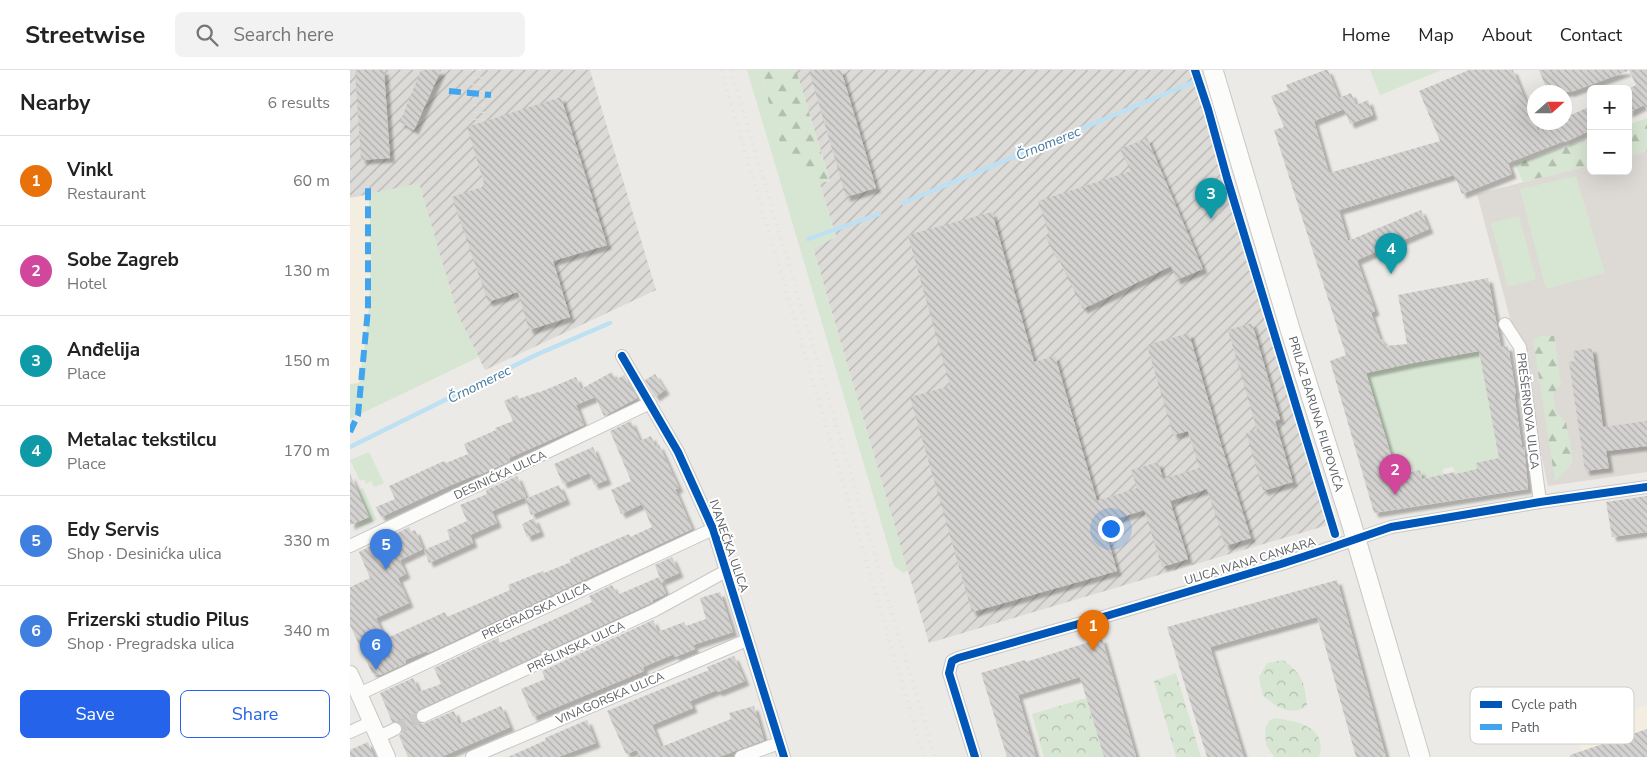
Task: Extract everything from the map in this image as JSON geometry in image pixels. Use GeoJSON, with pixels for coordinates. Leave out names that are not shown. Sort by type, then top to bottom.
{"type":"FeatureCollection","features":[{"type":"Feature","properties":{"kind":"main road","name":"PRILAZ BARUNA FILIPOVIĆA"},"geometry":{"type":"LineString","coordinates":[[1213,70],[1420,757]]}},
{"type":"Feature","properties":{"kind":"street","name":"PREŠERNOVA ULICA"},"geometry":{"type":"LineString","coordinates":[[1505,324],[1520,347],[1540,502]]}},
{"type":"Feature","properties":{"kind":"street","name":"IVANEČKA ULICA"},"geometry":{"type":"LineString","coordinates":[[622,356],[678,452],[713,529],[784,757]]}},
{"type":"Feature","properties":{"kind":"street","name":"DESINIĆKA ULICA"},"geometry":{"type":"LineString","coordinates":[[350,546],[650,404]]}},
{"type":"Feature","properties":{"kind":"street","name":"ULICA IVANA CANKARA"},"geometry":{"type":"LineString","coordinates":[[975,757],[949,674],[952,661],[1305,556],[1391,526],[1647,487]]}},
{"type":"Feature","properties":{"kind":"street","name":"PREGRADSKA ULICA"},"geometry":{"type":"LineString","coordinates":[[359,694],[713,529]]}},
{"type":"Feature","properties":{"kind":"street","name":"PRIŠLINSKA ULICA"},"geometry":{"type":"LineString","coordinates":[[423,716],[655,610],[726,571]]}},
{"type":"Feature","properties":{"kind":"street","name":"VINAGORSKA ULICA"},"geometry":{"type":"LineString","coordinates":[[472,757],[748,640]]}},
{"type":"Feature","properties":{"kind":"street"},"geometry":{"type":"LineString","coordinates":[[350,674],[388,757]]}},
{"type":"Feature","properties":{"kind":"street"},"geometry":{"type":"LineString","coordinates":[[350,732],[395,729]]}},
{"type":"Feature","properties":{"kind":"street"},"geometry":{"type":"LineString","coordinates":[[741,757],[779,743]]}},
{"type":"Feature","properties":{"kind":"shaded area"},"geometry":{"type":"Polygon","coordinates":[[[350,70],[590,70],[656,290],[485,370],[458,316],[419,184],[350,198],[350,70]]]}},
{"type":"Feature","properties":{"kind":"shaded area"},"geometry":{"type":"Polygon","coordinates":[[[796,70],[1191,70],[1328,525],[929,643],[813,248],[836,236],[819,182],[830,181],[796,70]]]}},
{"type":"Feature","properties":{"kind":"shaded area"},"geometry":{"type":"Polygon","coordinates":[[[1647,151],[1647,472],[1548,486],[1521,360],[1477,194],[1587,166],[1587,175],[1632,175],[1632,155],[1647,151]]]}},
{"type":"Feature","properties":{"kind":"shaded area"},"geometry":{"type":"Polygon","coordinates":[[[369,194],[371,259],[368,321],[359,384],[350,384],[350,198],[369,194]]]}},
{"type":"Feature","properties":{"kind":"shaded area"},"geometry":{"type":"Polygon","coordinates":[[[1647,705],[1647,757],[1583,757],[1579,744],[1634,744],[1634,709],[1647,705]]]}},
{"type":"Feature","properties":{"kind":"green space"},"geometry":{"type":"Polygon","coordinates":[[[747,70],[760,70],[767,95],[815,185],[819,182],[836,237],[813,249],[908,571],[903,573],[894,566],[747,70]]]}},
{"type":"Feature","properties":{"kind":"green space"},"geometry":{"type":"Polygon","coordinates":[[[760,70],[796,70],[830,182],[819,182],[814,185],[781,147],[760,70]]]}},
{"type":"Feature","properties":{"kind":"green space"},"geometry":{"type":"Polygon","coordinates":[[[1370,70],[1442,70],[1380,95],[1370,70]]]}},
{"type":"Feature","properties":{"kind":"green space"},"geometry":{"type":"Polygon","coordinates":[[[1647,118],[1647,151],[1632,155],[1632,130],[1632,124],[1647,118]]]}},
{"type":"Feature","properties":{"kind":"green space"},"geometry":{"type":"Polygon","coordinates":[[[1587,139],[1587,166],[1523,182],[1515,164],[1587,139]]]}},
{"type":"Feature","properties":{"kind":"green space"},"geometry":{"type":"Polygon","coordinates":[[[1576,176],[1605,273],[1546,289],[1520,189],[1576,176]]]}},
{"type":"Feature","properties":{"kind":"green space"},"geometry":{"type":"Polygon","coordinates":[[[419,183],[458,316],[479,357],[350,419],[350,384],[359,383],[368,321],[371,259],[369,194],[419,183]]]}},
{"type":"Feature","properties":{"kind":"green space"},"geometry":{"type":"Polygon","coordinates":[[[1519,216],[1536,279],[1508,287],[1491,223],[1519,216]]]}},
{"type":"Feature","properties":{"kind":"green space"},"geometry":{"type":"Polygon","coordinates":[[[1540,336],[1554,336],[1561,384],[1553,394],[1556,412],[1566,422],[1573,461],[1568,469],[1555,481],[1533,340],[1540,336]]]}},
{"type":"Feature","properties":{"kind":"green space"},"geometry":{"type":"Polygon","coordinates":[[[1479,351],[1505,463],[1455,474],[1453,467],[1443,469],[1444,474],[1422,479],[1392,481],[1393,462],[1366,373],[1479,351]]]}},
{"type":"Feature","properties":{"kind":"green space"},"geometry":{"type":"Polygon","coordinates":[[[369,452],[384,483],[374,487],[371,481],[366,484],[364,479],[360,481],[350,460],[369,452]]]}},
{"type":"Feature","properties":{"kind":"green space"},"geometry":{"type":"Polygon","coordinates":[[[363,488],[377,520],[360,527],[358,522],[369,517],[350,495],[363,488]]]}},
{"type":"Feature","properties":{"kind":"green space"},"geometry":{"type":"Polygon","coordinates":[[[1283,660],[1295,670],[1304,685],[1307,706],[1295,711],[1284,709],[1263,696],[1259,677],[1267,663],[1283,660]]]}},
{"type":"Feature","properties":{"kind":"green space"},"geometry":{"type":"Polygon","coordinates":[[[1176,673],[1201,757],[1176,757],[1154,681],[1176,673]]]}},
{"type":"Feature","properties":{"kind":"green space"},"geometry":{"type":"Polygon","coordinates":[[[1086,698],[1104,757],[1044,757],[1032,714],[1086,698]]]}},
{"type":"Feature","properties":{"kind":"green space"},"geometry":{"type":"Polygon","coordinates":[[[1276,718],[1302,724],[1310,728],[1319,739],[1321,747],[1319,757],[1274,757],[1266,745],[1265,728],[1270,720],[1276,718]]]}},
{"type":"Feature","properties":{"kind":"building"},"geometry":{"type":"Polygon","coordinates":[[[355,70],[384,70],[390,158],[361,160],[355,70]]]}},
{"type":"Feature","properties":{"kind":"building"},"geometry":{"type":"Polygon","coordinates":[[[421,70],[441,70],[414,130],[400,122],[421,70]]]}},
{"type":"Feature","properties":{"kind":"building"},"geometry":{"type":"Polygon","coordinates":[[[809,70],[841,70],[876,188],[846,197],[809,70]]]}},
{"type":"Feature","properties":{"kind":"building"},"geometry":{"type":"Polygon","coordinates":[[[1328,70],[1339,98],[1351,93],[1356,105],[1368,100],[1373,115],[1350,124],[1344,109],[1314,121],[1329,173],[1440,141],[1419,91],[1469,70],[1513,70],[1527,104],[1527,130],[1572,130],[1572,114],[1587,108],[1587,132],[1508,163],[1512,174],[1462,194],[1454,175],[1339,210],[1348,241],[1421,210],[1429,229],[1357,260],[1375,311],[1371,313],[1380,339],[1382,339],[1385,346],[1407,344],[1398,295],[1488,278],[1501,347],[1508,346],[1522,447],[1524,447],[1528,489],[1374,513],[1330,361],[1346,355],[1274,130],[1284,127],[1271,96],[1288,90],[1286,85],[1328,70]],[[1479,351],[1366,373],[1397,475],[1420,470],[1422,479],[1454,472],[1455,474],[1477,469],[1476,463],[1499,458],[1479,351]]]}},
{"type":"Feature","properties":{"kind":"building"},"geometry":{"type":"Polygon","coordinates":[[[1539,70],[1628,71],[1572,92],[1572,85],[1545,85],[1539,70]]]}},
{"type":"Feature","properties":{"kind":"building"},"geometry":{"type":"Polygon","coordinates":[[[1629,70],[1647,70],[1647,111],[1644,105],[1632,111],[1632,87],[1636,85],[1629,70]]]}},
{"type":"Feature","properties":{"kind":"building"},"geometry":{"type":"Polygon","coordinates":[[[561,97],[607,245],[553,261],[570,317],[529,330],[518,292],[488,302],[452,197],[485,186],[467,127],[561,97]]]}},
{"type":"Feature","properties":{"kind":"building"},"geometry":{"type":"Polygon","coordinates":[[[1147,138],[1203,269],[1176,280],[1171,266],[1083,309],[1045,236],[1049,234],[1038,201],[1131,171],[1120,149],[1147,138]]]}},
{"type":"Feature","properties":{"kind":"building"},"geometry":{"type":"Polygon","coordinates":[[[992,212],[1034,362],[1055,356],[1097,501],[1137,488],[1131,470],[1158,462],[1163,479],[1199,468],[1188,431],[1173,435],[1147,345],[1189,333],[1220,441],[1251,538],[1225,546],[1207,489],[1170,501],[1188,559],[1162,567],[1144,510],[1103,523],[1117,571],[972,612],[910,397],[950,386],[908,235],[992,212]]]}},
{"type":"Feature","properties":{"kind":"building"},"geometry":{"type":"Polygon","coordinates":[[[1252,323],[1280,419],[1275,421],[1293,482],[1263,491],[1246,433],[1257,430],[1228,330],[1252,323]]]}},
{"type":"Feature","properties":{"kind":"building"},"geometry":{"type":"Polygon","coordinates":[[[1592,348],[1603,427],[1647,421],[1647,446],[1606,451],[1609,468],[1585,471],[1569,362],[1575,361],[1573,351],[1592,348]]]}},
{"type":"Feature","properties":{"kind":"building"},"geometry":{"type":"Polygon","coordinates":[[[612,372],[616,380],[624,375],[637,398],[604,416],[595,397],[576,405],[584,425],[509,458],[510,461],[381,517],[376,507],[395,499],[389,486],[444,461],[446,463],[468,454],[464,444],[513,421],[504,401],[517,395],[519,399],[538,393],[576,377],[581,389],[612,372]]]}},
{"type":"Feature","properties":{"kind":"building"},"geometry":{"type":"Polygon","coordinates":[[[655,374],[665,390],[655,397],[645,380],[655,374]]]}},
{"type":"Feature","properties":{"kind":"building"},"geometry":{"type":"Polygon","coordinates":[[[631,421],[640,441],[651,436],[655,446],[659,445],[679,488],[675,489],[692,529],[428,653],[427,651],[405,660],[406,663],[380,675],[372,673],[350,625],[350,587],[370,578],[359,552],[409,527],[411,532],[415,530],[423,549],[400,560],[406,574],[398,578],[409,603],[376,618],[385,639],[445,612],[447,617],[510,590],[508,585],[543,571],[544,573],[571,562],[570,559],[629,534],[630,537],[652,527],[642,504],[621,514],[611,490],[631,481],[610,431],[631,421]]]}},
{"type":"Feature","properties":{"kind":"building"},"geometry":{"type":"Polygon","coordinates":[[[593,447],[607,480],[594,485],[589,473],[563,484],[554,464],[593,447]]]}},
{"type":"Feature","properties":{"kind":"building"},"geometry":{"type":"Polygon","coordinates":[[[350,474],[369,517],[350,525],[350,474]]]}},
{"type":"Feature","properties":{"kind":"building"},"geometry":{"type":"Polygon","coordinates":[[[517,476],[526,497],[492,511],[497,523],[470,535],[473,543],[429,563],[424,550],[450,539],[447,530],[467,521],[460,505],[487,494],[486,490],[517,476]]]}},
{"type":"Feature","properties":{"kind":"building"},"geometry":{"type":"Polygon","coordinates":[[[559,485],[566,500],[531,515],[525,499],[559,485]]]}},
{"type":"Feature","properties":{"kind":"building"},"geometry":{"type":"Polygon","coordinates":[[[1647,496],[1647,532],[1612,537],[1606,502],[1647,496]]]}},
{"type":"Feature","properties":{"kind":"building"},"geometry":{"type":"Polygon","coordinates":[[[534,518],[540,532],[527,537],[522,524],[534,518]]]}},
{"type":"Feature","properties":{"kind":"building"},"geometry":{"type":"Polygon","coordinates":[[[672,557],[679,573],[661,581],[655,565],[672,557]]]}},
{"type":"Feature","properties":{"kind":"building"},"geometry":{"type":"Polygon","coordinates":[[[659,577],[666,594],[653,600],[653,602],[420,709],[415,715],[418,722],[423,724],[454,711],[459,724],[501,706],[510,727],[441,757],[408,757],[399,736],[402,733],[402,726],[399,722],[392,722],[380,693],[413,678],[419,692],[441,684],[434,668],[498,638],[500,643],[592,602],[589,596],[612,585],[617,595],[659,577]]]}},
{"type":"Feature","properties":{"kind":"building"},"geometry":{"type":"Polygon","coordinates":[[[1337,580],[1386,757],[1356,757],[1317,617],[1210,647],[1244,757],[1207,757],[1167,627],[1337,580]]]}},
{"type":"Feature","properties":{"kind":"building"},"geometry":{"type":"Polygon","coordinates":[[[720,592],[733,632],[693,645],[695,649],[675,657],[674,654],[643,667],[644,671],[533,717],[521,689],[545,679],[542,671],[653,620],[658,632],[684,622],[686,626],[706,619],[700,598],[720,592]]]}},
{"type":"Feature","properties":{"kind":"building"},"geometry":{"type":"Polygon","coordinates":[[[1102,638],[1136,757],[1104,757],[1080,677],[1018,695],[1036,757],[1007,757],[981,673],[1025,660],[1026,662],[1102,638]]]}},
{"type":"Feature","properties":{"kind":"building"},"geometry":{"type":"Polygon","coordinates":[[[734,656],[745,681],[690,701],[693,708],[652,725],[661,747],[731,719],[729,713],[754,706],[764,740],[719,757],[636,757],[639,755],[637,750],[626,754],[607,711],[709,670],[707,667],[734,656]]]}},
{"type":"Feature","properties":{"kind":"building"},"geometry":{"type":"Polygon","coordinates":[[[587,720],[596,743],[558,757],[508,757],[546,740],[545,738],[587,720]]]}},
{"type":"Feature","properties":{"kind":"building"},"geometry":{"type":"Polygon","coordinates":[[[1647,729],[1647,757],[1570,757],[1570,755],[1603,744],[1634,744],[1634,733],[1647,729]]]}},
{"type":"Feature","properties":{"kind":"building"},"geometry":{"type":"Polygon","coordinates":[[[368,742],[374,757],[350,757],[350,750],[368,742]]]}},
{"type":"Feature","properties":{"kind":"waterway","name":"Črnomerec"},"geometry":{"type":"LineString","coordinates":[[903,203],[1193,82]]}},
{"type":"Feature","properties":{"kind":"waterway","name":"Črnomerec"},"geometry":{"type":"LineString","coordinates":[[808,239],[879,214]]}},
{"type":"Feature","properties":{"kind":"waterway","name":"Črnomerec"},"geometry":{"type":"LineString","coordinates":[[350,447],[538,354],[610,323]]}},
{"type":"Feature","properties":{"kind":"tunnel"},"geometry":{"type":"LineString","coordinates":[[395,729],[423,716]]}},
{"type":"Feature","properties":{"kind":"railway"},"geometry":{"type":"LineString","coordinates":[[472,70],[476,124]]}},
{"type":"Feature","properties":{"kind":"railway"},"geometry":{"type":"LineString","coordinates":[[480,70],[484,122]]}},
{"type":"Feature","properties":{"kind":"railway"},"geometry":{"type":"LineString","coordinates":[[721,70],[924,757]]}},
{"type":"Feature","properties":{"kind":"railway"},"geometry":{"type":"LineString","coordinates":[[731,70],[935,757]]}},
{"type":"Feature","properties":{"kind":"marked path"},"geometry":{"type":"LineString","coordinates":[[449,91],[491,95]]}},
{"type":"Feature","properties":{"kind":"marked path"},"geometry":{"type":"LineString","coordinates":[[350,432],[358,415],[368,309],[368,188]]}},
{"type":"Feature","properties":{"kind":"cycle path"},"geometry":{"type":"LineString","coordinates":[[1195,70],[1335,534]]}},
{"type":"Feature","properties":{"kind":"cycle path"},"geometry":{"type":"LineString","coordinates":[[622,356],[678,452],[713,529],[784,757]]}},
{"type":"Feature","properties":{"kind":"cycle path"},"geometry":{"type":"LineString","coordinates":[[975,757],[949,673],[952,661],[958,658],[1281,564],[1391,527],[1540,502],[1647,487]]}},
{"type":"Feature","properties":{"kind":"place","name":"Anđelija"},"geometry":{"type":"Point","coordinates":[1211,219]}},
{"type":"Feature","properties":{"kind":"place","name":"Metalac tekstilcu"},"geometry":{"type":"Point","coordinates":[1391,274]}},
{"type":"Feature","properties":{"kind":"place","name":"Sobe Zagreb"},"geometry":{"type":"Point","coordinates":[1395,495]}},
{"type":"Feature","properties":{"kind":"place","name":"Edy Servis"},"geometry":{"type":"Point","coordinates":[386,570]}},
{"type":"Feature","properties":{"kind":"place","name":"Vinkl"},"geometry":{"type":"Point","coordinates":[1093,651]}},
{"type":"Feature","properties":{"kind":"place","name":"Frizerski studio Pilus"},"geometry":{"type":"Point","coordinates":[376,670]}}]}
